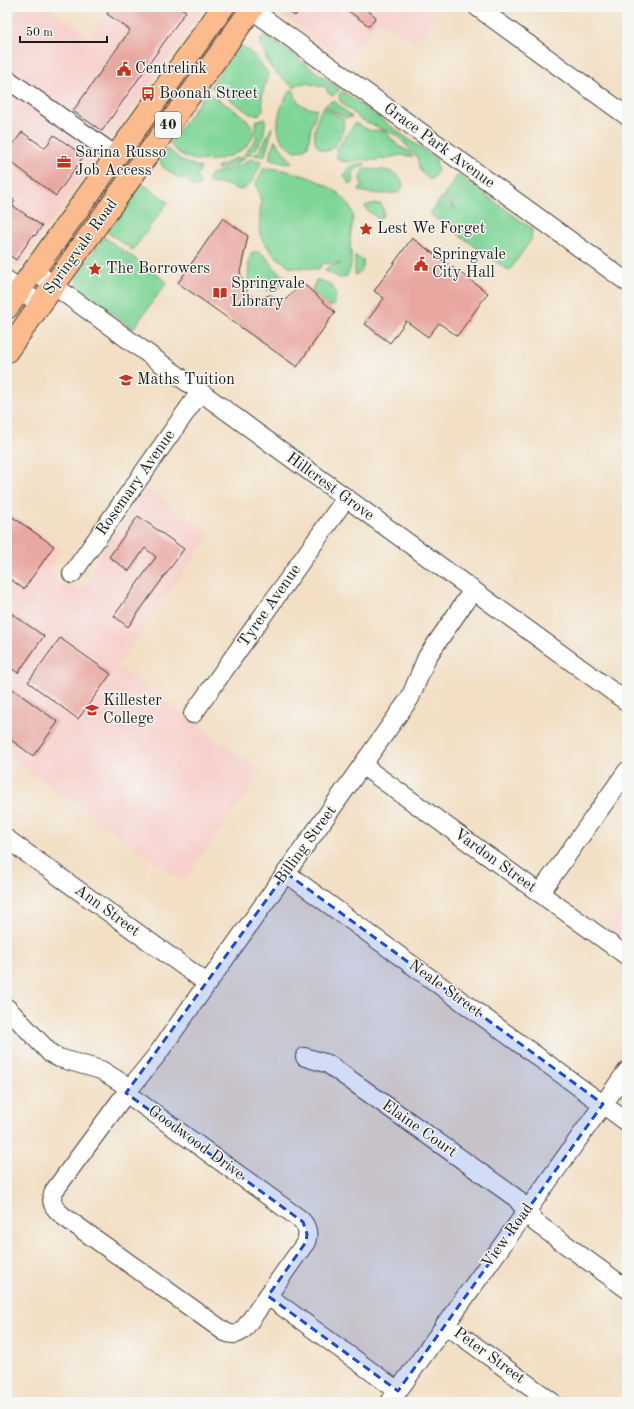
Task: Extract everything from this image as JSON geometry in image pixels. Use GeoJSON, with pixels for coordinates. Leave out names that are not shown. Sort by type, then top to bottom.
{"type":"FeatureCollection","features":[{"type":"Feature","properties":{"kind":"highway","name":"Springvale Road"},"geometry":{"type":"LineString","coordinates":[[7,308],[14,285],[34,271],[223,7]]}},
{"type":"Feature","properties":{"kind":"highway","name":"Springvale Road"},"geometry":{"type":"LineString","coordinates":[[7,351],[252,8]]}},
{"type":"Feature","properties":{"kind":"highway"},"geometry":{"type":"LineString","coordinates":[[188,56],[208,70]]}},
{"type":"Feature","properties":{"kind":"street"},"geometry":{"type":"LineString","coordinates":[[477,7],[627,116]]}},
{"type":"Feature","properties":{"kind":"street","name":"Grace Park Avenue"},"geometry":{"type":"LineString","coordinates":[[252,8],[627,282]]}},
{"type":"Feature","properties":{"kind":"street"},"geometry":{"type":"LineString","coordinates":[[7,78],[116,156]]}},
{"type":"Feature","properties":{"kind":"street","name":"Hillcrest Grove"},"geometry":{"type":"LineString","coordinates":[[34,271],[627,702]]}},
{"type":"Feature","properties":{"kind":"street"},"geometry":{"type":"LineString","coordinates":[[14,285],[40,304]]}},
{"type":"Feature","properties":{"kind":"street","name":"Rosemary Avenue"},"geometry":{"type":"LineString","coordinates":[[72,574],[200,392]]}},
{"type":"Feature","properties":{"kind":"street","name":"Tyree Avenue"},"geometry":{"type":"LineString","coordinates":[[193,714],[346,498]]}},
{"type":"Feature","properties":{"kind":"street","name":"Billing Street"},"geometry":{"type":"LineString","coordinates":[[128,1090],[151,1062],[410,698],[427,656],[473,590]]}},
{"type":"Feature","properties":{"kind":"street","name":"Vardon Street"},"geometry":{"type":"LineString","coordinates":[[363,766],[627,956]]}},
{"type":"Feature","properties":{"kind":"street"},"geometry":{"type":"LineString","coordinates":[[540,893],[627,771]]}},
{"type":"Feature","properties":{"kind":"street","name":"Ann Street"},"geometry":{"type":"LineString","coordinates":[[7,839],[207,983]]}},
{"type":"Feature","properties":{"kind":"street","name":"Neale Street"},"geometry":{"type":"LineString","coordinates":[[286,873],[627,1122]]}},
{"type":"Feature","properties":{"kind":"street"},"geometry":{"type":"LineString","coordinates":[[7,1008],[50,1053],[59,1058],[101,1070],[128,1090]]}},
{"type":"Feature","properties":{"kind":"street","name":"Elaine Court"},"geometry":{"type":"LineString","coordinates":[[305,1057],[328,1064],[516,1198],[536,1223],[627,1289]]}},
{"type":"Feature","properties":{"kind":"street","name":"View Road"},"geometry":{"type":"LineString","coordinates":[[394,1396],[627,1071]]}},
{"type":"Feature","properties":{"kind":"street","name":"Goodwood Drive"},"geometry":{"type":"LineString","coordinates":[[128,1090],[303,1222],[307,1234],[306,1242],[244,1329],[236,1334],[229,1334],[45,1203],[128,1090]]}},
{"type":"Feature","properties":{"kind":"street"},"geometry":{"type":"LineString","coordinates":[[268,1296],[394,1396]]}},
{"type":"Feature","properties":{"kind":"street","name":"Peter Street"},"geometry":{"type":"LineString","coordinates":[[445,1324],[552,1402]]}},
{"type":"Feature","properties":{"kind":"highlighted area"},"geometry":{"type":"Polygon","coordinates":[[[286,873],[603,1104],[398,1391],[268,1296],[306,1242],[307,1234],[303,1222],[126,1093],[286,873]]]}},
{"type":"Feature","properties":{"kind":"shaded area"},"geometry":{"type":"Polygon","coordinates":[[[20,7],[48,7],[89,36],[110,7],[205,7],[19,267],[11,267],[7,264],[7,25],[20,7]]]}},
{"type":"Feature","properties":{"kind":"shaded area"},"geometry":{"type":"Polygon","coordinates":[[[272,7],[443,7],[414,42],[377,22],[347,62],[272,7]]]}},
{"type":"Feature","properties":{"kind":"shaded area","name":"Killester College"},"geometry":{"type":"Polygon","coordinates":[[[146,489],[210,534],[117,666],[262,772],[183,882],[7,755],[7,509],[61,549],[54,560],[51,569],[53,578],[60,585],[80,589],[89,582],[93,574],[94,562],[146,489]]]}},
{"type":"Feature","properties":{"kind":"shaded area"},"geometry":{"type":"Polygon","coordinates":[[[627,901],[627,943],[607,928],[627,901]]]}},
{"type":"Feature","properties":{"kind":"green space"},"geometry":{"type":"Polygon","coordinates":[[[265,35],[340,89],[333,96],[328,93],[326,87],[320,87],[307,83],[297,84],[295,88],[276,73],[267,61],[264,52],[260,47],[261,39],[265,35]]]}},
{"type":"Feature","properties":{"kind":"green space"},"geometry":{"type":"Polygon","coordinates":[[[240,44],[256,57],[268,74],[262,95],[263,111],[259,115],[250,114],[213,87],[210,87],[240,44]]]}},
{"type":"Feature","properties":{"kind":"green space"},"geometry":{"type":"Polygon","coordinates":[[[292,89],[299,103],[308,108],[317,109],[311,128],[308,146],[303,150],[296,151],[287,146],[281,139],[278,131],[279,113],[282,104],[292,89]]]}},
{"type":"Feature","properties":{"kind":"green space"},"geometry":{"type":"Polygon","coordinates":[[[342,91],[436,159],[438,171],[431,180],[421,172],[418,158],[398,136],[360,119],[340,101],[339,94],[342,91]]]}},
{"type":"Feature","properties":{"kind":"green space"},"geometry":{"type":"Polygon","coordinates":[[[205,94],[209,94],[232,108],[251,125],[253,135],[248,144],[238,152],[225,158],[210,160],[194,159],[180,154],[170,143],[205,94]]]}},
{"type":"Feature","properties":{"kind":"green space"},"geometry":{"type":"Polygon","coordinates":[[[333,100],[352,117],[346,118],[323,107],[333,100]]]}},
{"type":"Feature","properties":{"kind":"green space"},"geometry":{"type":"Polygon","coordinates":[[[322,109],[332,112],[343,119],[344,123],[343,132],[331,150],[323,150],[318,147],[315,142],[315,129],[322,109]]]}},
{"type":"Feature","properties":{"kind":"green space"},"geometry":{"type":"Polygon","coordinates":[[[265,118],[264,134],[260,143],[250,155],[244,155],[256,139],[256,121],[265,118]]]}},
{"type":"Feature","properties":{"kind":"green space"},"geometry":{"type":"Polygon","coordinates":[[[355,123],[371,131],[379,130],[386,132],[398,146],[410,152],[413,157],[401,155],[377,160],[357,160],[348,162],[340,161],[337,157],[336,150],[355,123]]]}},
{"type":"Feature","properties":{"kind":"green space"},"geometry":{"type":"Polygon","coordinates":[[[272,127],[264,157],[254,155],[261,149],[272,127]]]}},
{"type":"Feature","properties":{"kind":"green space"},"geometry":{"type":"Polygon","coordinates":[[[275,140],[292,163],[290,164],[269,158],[275,140]]]}},
{"type":"Feature","properties":{"kind":"green space"},"geometry":{"type":"Polygon","coordinates":[[[166,148],[184,162],[201,168],[196,176],[200,182],[199,187],[194,187],[186,179],[177,177],[163,167],[158,159],[166,148]]]}},
{"type":"Feature","properties":{"kind":"green space"},"geometry":{"type":"Polygon","coordinates":[[[236,158],[245,158],[236,164],[218,169],[217,167],[236,158]]]}},
{"type":"Feature","properties":{"kind":"green space"},"geometry":{"type":"Polygon","coordinates":[[[251,159],[262,161],[249,185],[245,188],[241,190],[225,184],[212,184],[209,181],[208,178],[211,174],[241,165],[251,159]]]}},
{"type":"Feature","properties":{"kind":"green space"},"geometry":{"type":"Polygon","coordinates":[[[358,163],[366,164],[354,170],[352,177],[354,182],[349,184],[344,175],[348,168],[358,163]]]}},
{"type":"Feature","properties":{"kind":"green space"},"geometry":{"type":"Polygon","coordinates":[[[264,168],[288,171],[317,181],[331,188],[350,206],[353,217],[350,241],[351,260],[349,273],[346,277],[340,278],[324,270],[330,266],[341,264],[323,263],[319,269],[290,267],[274,255],[263,241],[259,229],[261,201],[256,183],[264,168]]]}},
{"type":"Feature","properties":{"kind":"green space"},"geometry":{"type":"Polygon","coordinates":[[[363,169],[388,171],[398,175],[403,186],[399,192],[389,194],[359,191],[360,187],[363,188],[360,180],[363,169]]]}},
{"type":"Feature","properties":{"kind":"green space"},"geometry":{"type":"Polygon","coordinates":[[[458,175],[532,229],[531,240],[509,271],[430,214],[442,197],[456,210],[447,198],[443,196],[458,175]]]}},
{"type":"Feature","properties":{"kind":"green space"},"geometry":{"type":"Polygon","coordinates":[[[141,183],[168,202],[133,250],[107,232],[141,183]]]}},
{"type":"Feature","properties":{"kind":"green space"},"geometry":{"type":"Polygon","coordinates":[[[381,204],[384,212],[382,217],[378,219],[366,209],[365,206],[381,204]]]}},
{"type":"Feature","properties":{"kind":"green space"},"geometry":{"type":"Polygon","coordinates":[[[104,237],[124,251],[122,254],[124,255],[126,252],[145,266],[143,269],[145,271],[148,268],[167,282],[133,329],[78,289],[76,277],[104,237]]]}},
{"type":"Feature","properties":{"kind":"green space"},"geometry":{"type":"Polygon","coordinates":[[[260,252],[278,272],[290,279],[274,292],[255,286],[248,280],[249,260],[251,254],[260,252]]]}},
{"type":"Feature","properties":{"kind":"green space"},"geometry":{"type":"Polygon","coordinates":[[[355,256],[363,260],[363,267],[361,271],[355,275],[355,256]]]}},
{"type":"Feature","properties":{"kind":"green space"},"geometry":{"type":"Polygon","coordinates":[[[316,280],[327,283],[333,288],[336,295],[334,306],[328,306],[312,291],[316,280]]]}},
{"type":"Feature","properties":{"kind":"building","name":"Centrelink"},"geometry":{"type":"Polygon","coordinates":[[[111,7],[179,7],[186,11],[102,131],[73,111],[130,30],[107,14],[111,7]]]}},
{"type":"Feature","properties":{"kind":"building"},"geometry":{"type":"Polygon","coordinates":[[[282,7],[302,7],[295,16],[282,7]]]}},
{"type":"Feature","properties":{"kind":"building"},"geometry":{"type":"Polygon","coordinates":[[[343,7],[363,7],[376,17],[369,26],[343,7]]]}},
{"type":"Feature","properties":{"kind":"building"},"geometry":{"type":"Polygon","coordinates":[[[22,132],[45,148],[54,135],[84,156],[56,196],[7,159],[7,153],[22,132]]]}},
{"type":"Feature","properties":{"kind":"building"},"geometry":{"type":"Polygon","coordinates":[[[7,195],[15,201],[12,205],[42,226],[35,236],[33,235],[16,260],[9,255],[7,257],[7,195]]]}},
{"type":"Feature","properties":{"kind":"building","name":"Springvale Library"},"geometry":{"type":"Polygon","coordinates":[[[223,218],[248,236],[240,272],[248,295],[258,299],[270,295],[284,301],[301,285],[306,286],[335,312],[297,367],[178,283],[223,218]]]}},
{"type":"Feature","properties":{"kind":"building","name":"Springvale City Hall"},"geometry":{"type":"Polygon","coordinates":[[[412,238],[488,293],[457,336],[439,323],[428,337],[406,321],[390,343],[365,324],[384,298],[374,291],[412,238]]]}},
{"type":"Feature","properties":{"kind":"building"},"geometry":{"type":"Polygon","coordinates":[[[7,513],[54,546],[24,589],[7,577],[7,513]]]}},
{"type":"Feature","properties":{"kind":"building"},"geometry":{"type":"Polygon","coordinates":[[[138,516],[184,549],[128,627],[114,616],[156,557],[145,548],[129,571],[109,557],[138,516]]]}},
{"type":"Feature","properties":{"kind":"building"},"geometry":{"type":"Polygon","coordinates":[[[12,614],[44,636],[18,673],[7,665],[7,621],[12,614]]]}},
{"type":"Feature","properties":{"kind":"building"},"geometry":{"type":"Polygon","coordinates":[[[60,638],[111,674],[78,719],[28,682],[60,638]]]}},
{"type":"Feature","properties":{"kind":"building"},"geometry":{"type":"Polygon","coordinates":[[[7,685],[58,722],[33,756],[7,737],[7,685]]]}},
{"type":"Feature","properties":{"kind":"place","name":"Centrelink"},"geometry":{"type":"Point","coordinates":[124,69]}},
{"type":"Feature","properties":{"kind":"place","name":"Boonah Street"},"geometry":{"type":"Point","coordinates":[148,94]}},
{"type":"Feature","properties":{"kind":"place","name":"Sarina Russo Job Access"},"geometry":{"type":"Point","coordinates":[64,162]}},
{"type":"Feature","properties":{"kind":"place","name":"Lest We Forget"},"geometry":{"type":"Point","coordinates":[366,229]}},
{"type":"Feature","properties":{"kind":"place","name":"Springvale City Hall"},"geometry":{"type":"Point","coordinates":[421,264]}},
{"type":"Feature","properties":{"kind":"place","name":"The Borrowers"},"geometry":{"type":"Point","coordinates":[95,269]}},
{"type":"Feature","properties":{"kind":"place","name":"Springvale Library"},"geometry":{"type":"Point","coordinates":[220,293]}},
{"type":"Feature","properties":{"kind":"place","name":"Maths Tuition"},"geometry":{"type":"Point","coordinates":[126,380]}},
{"type":"Feature","properties":{"kind":"place","name":"Killester College"},"geometry":{"type":"Point","coordinates":[92,710]}}]}
